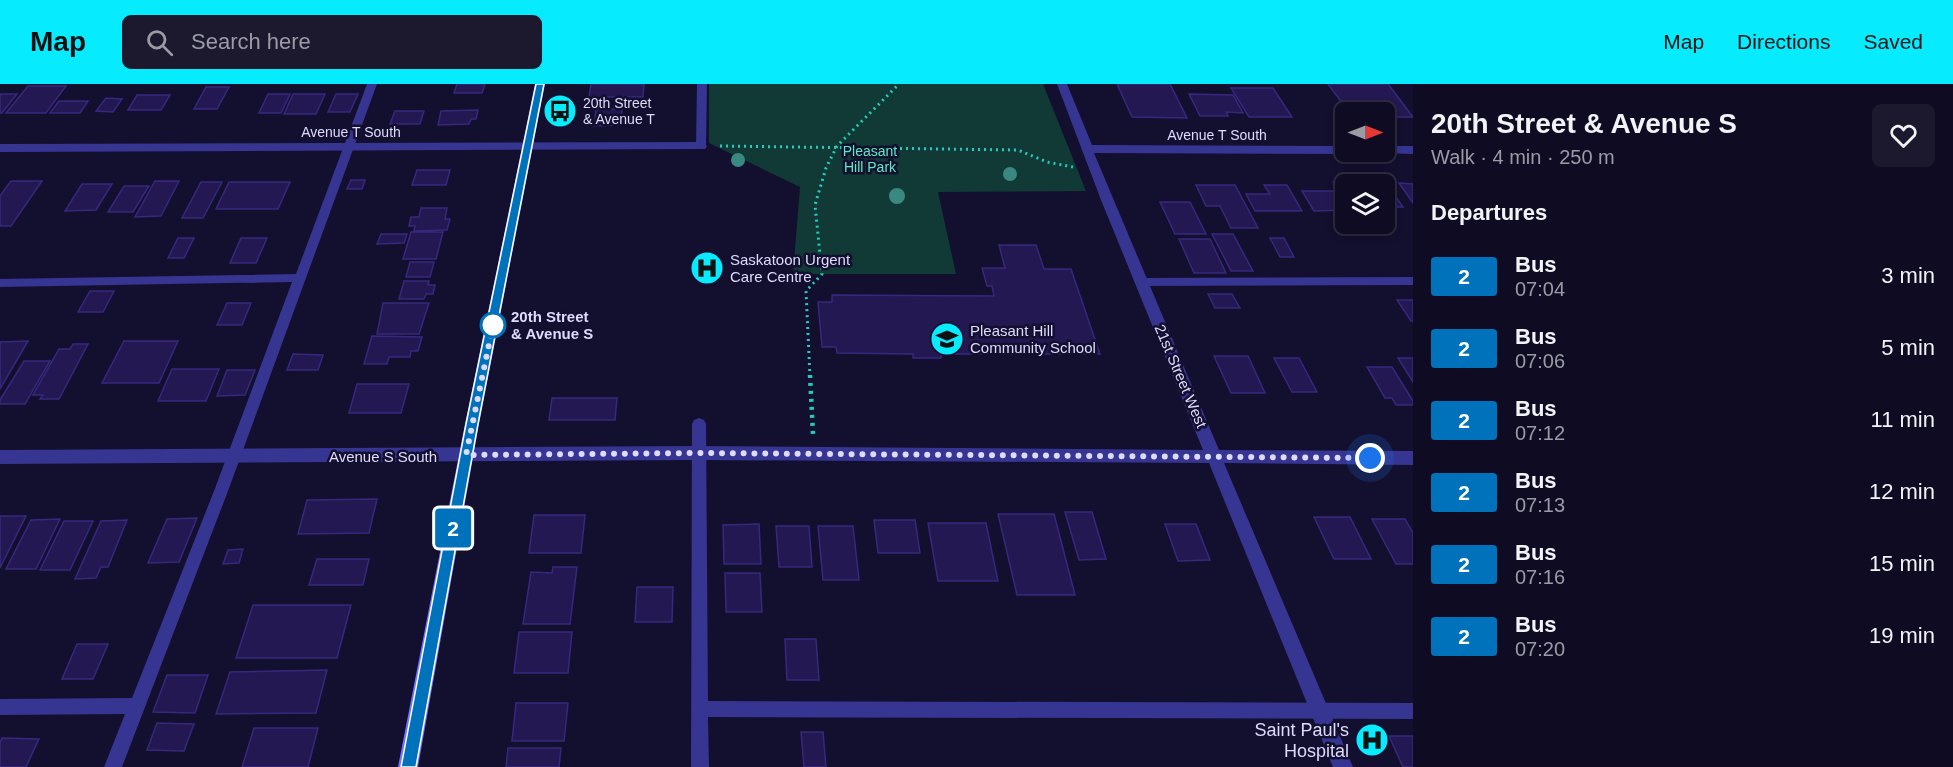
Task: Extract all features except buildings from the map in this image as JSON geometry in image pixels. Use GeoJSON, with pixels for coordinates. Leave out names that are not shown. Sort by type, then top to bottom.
{"type":"FeatureCollection","features":[{"type":"Feature","properties":{"kind":"main road"},"geometry":{"type":"LineString","coordinates":[[408,767],[466,455],[540,84]]}},
{"type":"Feature","properties":{"kind":"street","name":"21st Street West"},"geometry":{"type":"LineString","coordinates":[[1062,84],[1343,767]]}},
{"type":"Feature","properties":{"kind":"street","name":"Avenue T South"},"geometry":{"type":"LineString","coordinates":[[0,148],[701,146]]}},
{"type":"Feature","properties":{"kind":"street","name":"Avenue T South"},"geometry":{"type":"LineString","coordinates":[[1088,150],[1335,150]]}},
{"type":"Feature","properties":{"kind":"street"},"geometry":{"type":"LineString","coordinates":[[1395,150],[1413,150]]}},
{"type":"Feature","properties":{"kind":"street","name":"Avenue S South"},"geometry":{"type":"LineString","coordinates":[[0,457],[699,453],[1413,458]]}},
{"type":"Feature","properties":{"kind":"lane"},"geometry":{"type":"LineString","coordinates":[[113,767],[233,457],[372,84]]}},
{"type":"Feature","properties":{"kind":"lane"},"geometry":{"type":"LineString","coordinates":[[701,146],[702,84]]}},
{"type":"Feature","properties":{"kind":"lane"},"geometry":{"type":"LineString","coordinates":[[0,283],[300,278]]}},
{"type":"Feature","properties":{"kind":"lane"},"geometry":{"type":"LineString","coordinates":[[1142,282],[1413,281]]}},
{"type":"Feature","properties":{"kind":"lane"},"geometry":{"type":"LineString","coordinates":[[699,424],[700,767]]}},
{"type":"Feature","properties":{"kind":"lane"},"geometry":{"type":"LineString","coordinates":[[0,707],[137,706]]}},
{"type":"Feature","properties":{"kind":"lane"},"geometry":{"type":"LineString","coordinates":[[700,709],[1413,711]]}},
{"type":"Feature","properties":{"kind":"path"},"geometry":{"type":"LineString","coordinates":[[813,424],[806,291],[822,274],[815,205],[826,168],[837,146],[899,84]]}},
{"type":"Feature","properties":{"kind":"path"},"geometry":{"type":"LineString","coordinates":[[701,146],[1018,150],[1047,162],[1079,168],[1095,168]]}},
{"type":"Feature","properties":{"kind":"green space","name":"Pleasant Hill Park"},"geometry":{"type":"Polygon","coordinates":[[[709,84],[1043,84],[1086,191],[938,192],[956,274],[793,274],[800,187],[709,143],[709,84]]]}},
{"type":"Feature","properties":{"kind":"bus line","name":"2"},"geometry":{"type":"LineString","coordinates":[[408,767],[472,424],[540,84]]}},
{"type":"Feature","properties":{"kind":"place","name":"20th Street & Avenue T"},"geometry":{"type":"Point","coordinates":[560,111]}},
{"type":"Feature","properties":{"kind":"place","name":"Saskatoon Urgent Care Centre"},"geometry":{"type":"Point","coordinates":[707,268]}},
{"type":"Feature","properties":{"kind":"place","name":"20th Street & Avenue S"},"geometry":{"type":"Point","coordinates":[493,325]}},
{"type":"Feature","properties":{"kind":"place","name":"Pleasant Hill Community School"},"geometry":{"type":"Point","coordinates":[947,339]}},
{"type":"Feature","properties":{"kind":"place","name":"Saint Paul's Hospital"},"geometry":{"type":"Point","coordinates":[1372,740]}},
{"type":"Feature","properties":{"kind":"route"},"geometry":{"type":"LineString","coordinates":[[493,325],[466,455],[699,453],[1370,458]]}}]}
